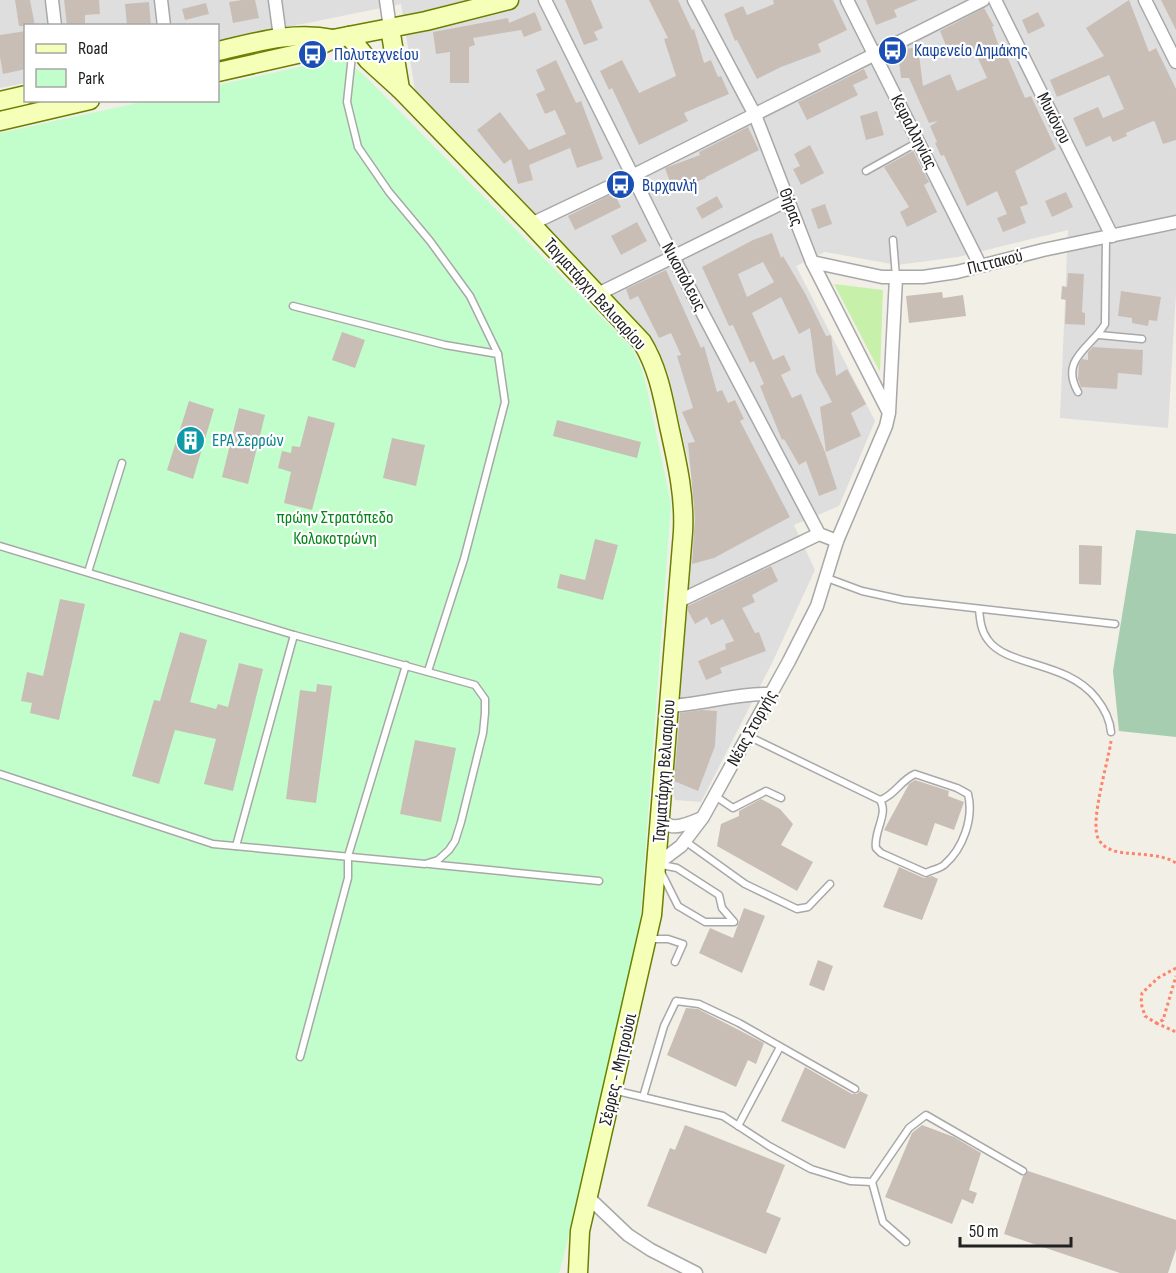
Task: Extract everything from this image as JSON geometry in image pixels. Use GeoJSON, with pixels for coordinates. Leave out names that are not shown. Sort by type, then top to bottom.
{"type":"FeatureCollection","features":[{"type":"Feature","properties":{"kind":"street"},"geometry":{"type":"LineString","coordinates":[[51,0],[55,24]]}},
{"type":"Feature","properties":{"kind":"street"},"geometry":{"type":"LineString","coordinates":[[161,0],[164,24]]}},
{"type":"Feature","properties":{"kind":"street"},"geometry":{"type":"LineString","coordinates":[[275,0],[280,37]]}},
{"type":"Feature","properties":{"kind":"street"},"geometry":{"type":"LineString","coordinates":[[386,0],[400,90]]}},
{"type":"Feature","properties":{"kind":"street"},"geometry":{"type":"LineString","coordinates":[[219,72],[509,0]]}},
{"type":"Feature","properties":{"kind":"street","name":"Νικοπόλεως"},"geometry":{"type":"LineString","coordinates":[[545,0],[632,176],[819,534]]}},
{"type":"Feature","properties":{"kind":"street","name":"Θήρας"},"geometry":{"type":"LineString","coordinates":[[694,0],[755,115],[812,262],[889,413]]}},
{"type":"Feature","properties":{"kind":"street","name":"Κεφαλληνίας"},"geometry":{"type":"LineString","coordinates":[[847,0],[980,265]]}},
{"type":"Feature","properties":{"kind":"street"},"geometry":{"type":"LineString","coordinates":[[531,224],[632,176],[983,0]]}},
{"type":"Feature","properties":{"kind":"street","name":"Μυκόνου"},"geometry":{"type":"LineString","coordinates":[[995,0],[1109,236]]}},
{"type":"Feature","properties":{"kind":"street"},"geometry":{"type":"LineString","coordinates":[[1145,0],[1176,62]]}},
{"type":"Feature","properties":{"kind":"street"},"geometry":{"type":"LineString","coordinates":[[219,51],[280,37],[312,35],[345,39]]}},
{"type":"Feature","properties":{"kind":"street","name":"Ταγματάρχη Βελισαρίου"},"geometry":{"type":"LineString","coordinates":[[345,39],[400,90],[598,294],[642,342],[652,360],[660,383],[684,499],[657,864]]}},
{"type":"Feature","properties":{"kind":"street"},"geometry":{"type":"LineString","coordinates":[[0,101],[24,95]]}},
{"type":"Feature","properties":{"kind":"street"},"geometry":{"type":"LineString","coordinates":[[0,121],[81,102]]}},
{"type":"Feature","properties":{"kind":"street"},"geometry":{"type":"LineString","coordinates":[[598,294],[788,200]]}},
{"type":"Feature","properties":{"kind":"street","name":"Πιττακού"},"geometry":{"type":"LineString","coordinates":[[812,262],[859,273],[896,278],[939,275],[1176,222]]}},
{"type":"Feature","properties":{"kind":"street","name":"Νέας Στοργής"},"geometry":{"type":"LineString","coordinates":[[657,864],[674,853],[703,818],[808,625],[827,578],[837,541],[883,438],[889,413],[896,278]]}},
{"type":"Feature","properties":{"kind":"street"},"geometry":{"type":"LineString","coordinates":[[677,603],[819,534],[837,541]]}},
{"type":"Feature","properties":{"kind":"street"},"geometry":{"type":"LineString","coordinates":[[669,706],[744,694],[771,694]]}},
{"type":"Feature","properties":{"kind":"street"},"geometry":{"type":"LineString","coordinates":[[661,808],[662,819],[668,825],[676,827],[703,818]]}},
{"type":"Feature","properties":{"kind":"street","name":"Σέρρες - Μητρούσι"},"geometry":{"type":"LineString","coordinates":[[578,1273],[579,1241],[588,1197],[648,939],[657,864]]}},
{"type":"Feature","properties":{"kind":"street"},"geometry":{"type":"LineString","coordinates":[[588,1197],[612,1222],[634,1239],[696,1273]]}},
{"type":"Feature","properties":{"kind":"lane"},"geometry":{"type":"LineString","coordinates":[[345,39],[347,102],[358,147],[388,192],[430,241],[470,296],[498,354],[505,402],[461,570],[428,671]]}},
{"type":"Feature","properties":{"kind":"lane"},"geometry":{"type":"LineString","coordinates":[[866,171],[919,142]]}},
{"type":"Feature","properties":{"kind":"lane"},"geometry":{"type":"LineString","coordinates":[[1077,392],[1073,384],[1073,361],[1085,346],[1099,335],[1105,324],[1109,236]]}},
{"type":"Feature","properties":{"kind":"lane"},"geometry":{"type":"LineString","coordinates":[[893,240],[896,278]]}},
{"type":"Feature","properties":{"kind":"lane"},"geometry":{"type":"LineString","coordinates":[[293,306],[445,345],[498,354]]}},
{"type":"Feature","properties":{"kind":"lane"},"geometry":{"type":"LineString","coordinates":[[1099,335],[1142,339]]}},
{"type":"Feature","properties":{"kind":"lane"},"geometry":{"type":"LineString","coordinates":[[88,572],[122,462]]}},
{"type":"Feature","properties":{"kind":"lane"},"geometry":{"type":"LineString","coordinates":[[0,546],[294,635],[475,685],[485,699],[483,733],[455,841],[438,860],[425,864]]}},
{"type":"Feature","properties":{"kind":"lane"},"geometry":{"type":"LineString","coordinates":[[827,578],[879,596],[1115,624]]}},
{"type":"Feature","properties":{"kind":"lane"},"geometry":{"type":"LineString","coordinates":[[979,609],[980,621],[989,642],[1003,652],[1058,671],[1082,683],[1105,711],[1111,724],[1111,732]]}},
{"type":"Feature","properties":{"kind":"lane"},"geometry":{"type":"LineString","coordinates":[[236,846],[294,635]]}},
{"type":"Feature","properties":{"kind":"lane"},"geometry":{"type":"LineString","coordinates":[[300,1057],[348,878],[348,856],[406,665]]}},
{"type":"Feature","properties":{"kind":"lane"},"geometry":{"type":"LineString","coordinates":[[747,736],[880,800],[883,807],[875,840],[876,848],[881,853],[926,873],[942,866],[957,850],[971,815],[968,794],[915,774],[906,778],[887,798],[880,800]]}},
{"type":"Feature","properties":{"kind":"lane"},"geometry":{"type":"LineString","coordinates":[[0,774],[213,844],[599,881]]}},
{"type":"Feature","properties":{"kind":"lane"},"geometry":{"type":"LineString","coordinates":[[715,796],[733,808],[766,791],[781,798]]}},
{"type":"Feature","properties":{"kind":"lane"},"geometry":{"type":"LineString","coordinates":[[685,841],[746,884],[797,909],[808,907],[830,884]]}},
{"type":"Feature","properties":{"kind":"lane"},"geometry":{"type":"LineString","coordinates":[[657,864],[677,868],[719,895],[722,908],[734,922],[705,922],[678,906],[657,864]]}},
{"type":"Feature","properties":{"kind":"lane"},"geometry":{"type":"LineString","coordinates":[[648,939],[668,939],[683,944],[675,962]]}},
{"type":"Feature","properties":{"kind":"lane"},"geometry":{"type":"LineString","coordinates":[[643,1097],[664,1026],[676,1001],[699,1004],[739,1023],[855,1089]]}},
{"type":"Feature","properties":{"kind":"lane"},"geometry":{"type":"LineString","coordinates":[[738,1126],[780,1047]]}},
{"type":"Feature","properties":{"kind":"lane"},"geometry":{"type":"LineString","coordinates":[[613,1090],[723,1116],[811,1169],[850,1181],[872,1182]]}},
{"type":"Feature","properties":{"kind":"lane"},"geometry":{"type":"LineString","coordinates":[[872,1182],[909,1128],[926,1115],[1023,1171]]}},
{"type":"Feature","properties":{"kind":"lane"},"geometry":{"type":"LineString","coordinates":[[872,1182],[884,1222],[906,1242]]}},
{"type":"Feature","properties":{"kind":"path"},"geometry":{"type":"LineString","coordinates":[[1111,732],[1098,806],[1096,823],[1098,838],[1102,844],[1116,852],[1154,856],[1176,863]]}},
{"type":"Feature","properties":{"kind":"path"},"geometry":{"type":"LineString","coordinates":[[1176,968],[1158,978],[1142,993],[1141,1004],[1145,1016],[1176,1032]]}},
{"type":"Feature","properties":{"kind":"path"},"geometry":{"type":"LineString","coordinates":[[1156,1023],[1163,1020],[1176,976]]}},
{"type":"Feature","properties":{"kind":"shaded area"},"geometry":{"type":"Polygon","coordinates":[[[0,0],[1176,0],[1176,292],[1168,428],[1060,418],[1068,230],[958,257],[897,265],[825,252],[796,266],[875,421],[839,506],[794,525],[815,570],[772,663],[701,802],[675,800],[670,780],[674,709],[696,495],[669,376],[658,348],[645,330],[415,90],[401,4],[219,41],[219,24],[24,24],[24,83],[0,88],[0,0]]]}},
{"type":"Feature","properties":{"kind":"green space","name":"πρώην Στρατόπεδο Κολοκοτρώνη"},"geometry":{"type":"Polygon","coordinates":[[[344,57],[632,348],[642,369],[671,504],[640,924],[559,1273],[0,1273],[0,133],[141,102],[219,102],[219,85],[344,57]]]}},
{"type":"Feature","properties":{"kind":"green space"},"geometry":{"type":"Polygon","coordinates":[[[834,284],[883,290],[880,372],[834,284]]]}},
{"type":"Feature","properties":{"kind":"green space"},"geometry":{"type":"Polygon","coordinates":[[[1136,530],[1176,534],[1176,737],[1119,731],[1113,671],[1136,530]]]}},
{"type":"Feature","properties":{"kind":"building"},"geometry":{"type":"Polygon","coordinates":[[[15,0],[30,0],[35,24],[19,26],[15,0]]]}},
{"type":"Feature","properties":{"kind":"building"},"geometry":{"type":"Polygon","coordinates":[[[64,0],[99,0],[100,14],[85,15],[85,24],[67,24],[64,0]]]}},
{"type":"Feature","properties":{"kind":"building"},"geometry":{"type":"Polygon","coordinates":[[[255,0],[259,18],[233,23],[229,2],[255,0]]]}},
{"type":"Feature","properties":{"kind":"building"},"geometry":{"type":"Polygon","coordinates":[[[565,0],[591,0],[603,28],[594,32],[598,40],[584,45],[565,0]]]}},
{"type":"Feature","properties":{"kind":"building"},"geometry":{"type":"Polygon","coordinates":[[[649,0],[678,0],[692,30],[694,29],[704,63],[711,60],[729,94],[684,113],[688,121],[639,145],[612,88],[609,90],[600,71],[622,60],[639,93],[676,76],[664,39],[668,38],[649,0]]]}},
{"type":"Feature","properties":{"kind":"building"},"geometry":{"type":"Polygon","coordinates":[[[773,0],[833,0],[847,30],[818,44],[821,52],[757,79],[737,40],[735,41],[724,14],[743,6],[747,15],[774,4],[773,0]]]}},
{"type":"Feature","properties":{"kind":"building"},"geometry":{"type":"Polygon","coordinates":[[[866,0],[918,0],[894,10],[897,17],[876,25],[866,0]]]}},
{"type":"Feature","properties":{"kind":"building"},"geometry":{"type":"Polygon","coordinates":[[[1129,0],[1149,52],[1156,48],[1176,89],[1176,140],[1163,144],[1153,121],[1126,133],[1127,136],[1113,142],[1110,136],[1086,147],[1073,118],[1098,107],[1103,118],[1124,109],[1109,75],[1057,97],[1050,80],[1104,56],[1086,28],[1129,0]]]}},
{"type":"Feature","properties":{"kind":"building"},"geometry":{"type":"Polygon","coordinates":[[[1161,0],[1176,0],[1176,30],[1161,0]]]}},
{"type":"Feature","properties":{"kind":"building"},"geometry":{"type":"Polygon","coordinates":[[[149,2],[151,24],[127,24],[125,4],[149,2]]]}},
{"type":"Feature","properties":{"kind":"building"},"geometry":{"type":"Polygon","coordinates":[[[206,3],[209,14],[185,20],[182,9],[206,3]]]}},
{"type":"Feature","properties":{"kind":"building"},"geometry":{"type":"Polygon","coordinates":[[[984,8],[994,26],[992,27],[1000,49],[1003,47],[1025,98],[1031,96],[1056,149],[1015,171],[1028,204],[1020,207],[1026,223],[1003,232],[997,218],[1007,214],[997,191],[967,206],[944,155],[941,156],[935,143],[937,142],[930,126],[938,121],[929,123],[909,78],[901,78],[898,52],[918,47],[923,86],[950,74],[957,91],[987,78],[977,56],[973,58],[968,46],[949,53],[940,31],[984,8]]]}},
{"type":"Feature","properties":{"kind":"building"},"geometry":{"type":"Polygon","coordinates":[[[535,12],[542,30],[524,37],[521,30],[473,38],[475,45],[469,47],[469,83],[450,83],[450,52],[436,54],[433,32],[508,18],[509,23],[535,12]]]}},
{"type":"Feature","properties":{"kind":"building"},"geometry":{"type":"Polygon","coordinates":[[[1038,12],[1045,26],[1028,34],[1022,20],[1038,12]]]}},
{"type":"Feature","properties":{"kind":"building"},"geometry":{"type":"Polygon","coordinates":[[[24,31],[24,69],[3,74],[0,35],[24,31]]]}},
{"type":"Feature","properties":{"kind":"building"},"geometry":{"type":"Polygon","coordinates":[[[556,60],[576,103],[581,101],[603,159],[577,168],[570,148],[529,165],[533,180],[518,184],[511,159],[504,164],[477,130],[500,112],[529,150],[566,134],[555,110],[545,114],[536,94],[545,90],[536,70],[556,60]]]}},
{"type":"Feature","properties":{"kind":"building"},"geometry":{"type":"Polygon","coordinates":[[[864,69],[868,78],[853,85],[858,95],[807,120],[798,102],[864,69]]]}},
{"type":"Feature","properties":{"kind":"building"},"geometry":{"type":"Polygon","coordinates":[[[877,111],[884,135],[866,140],[860,116],[877,111]]]}},
{"type":"Feature","properties":{"kind":"building"},"geometry":{"type":"Polygon","coordinates":[[[748,127],[759,150],[706,178],[673,191],[665,168],[700,155],[699,152],[748,127]]]}},
{"type":"Feature","properties":{"kind":"building"},"geometry":{"type":"Polygon","coordinates":[[[810,145],[824,173],[801,185],[793,169],[800,166],[794,154],[810,145]]]}},
{"type":"Feature","properties":{"kind":"building"},"geometry":{"type":"Polygon","coordinates":[[[913,151],[929,182],[924,185],[937,212],[907,227],[900,212],[909,207],[884,167],[913,151]]]}},
{"type":"Feature","properties":{"kind":"building"},"geometry":{"type":"Polygon","coordinates":[[[1066,192],[1073,207],[1052,217],[1045,201],[1066,192]]]}},
{"type":"Feature","properties":{"kind":"building"},"geometry":{"type":"Polygon","coordinates":[[[614,193],[621,207],[575,230],[568,216],[614,193]]]}},
{"type":"Feature","properties":{"kind":"building"},"geometry":{"type":"Polygon","coordinates":[[[717,196],[723,207],[702,219],[696,208],[717,196]]]}},
{"type":"Feature","properties":{"kind":"building"},"geometry":{"type":"Polygon","coordinates":[[[825,204],[832,224],[818,229],[811,209],[825,204]]]}},
{"type":"Feature","properties":{"kind":"building"},"geometry":{"type":"Polygon","coordinates":[[[637,222],[647,241],[621,255],[611,236],[637,222]]]}},
{"type":"Feature","properties":{"kind":"building"},"geometry":{"type":"Polygon","coordinates":[[[772,233],[781,258],[783,256],[806,295],[826,336],[831,335],[836,376],[847,369],[866,404],[851,413],[861,436],[826,452],[820,407],[832,402],[816,372],[810,328],[799,334],[781,297],[752,313],[773,360],[784,355],[791,370],[781,375],[792,398],[801,394],[825,452],[837,489],[819,496],[806,461],[799,465],[784,439],[782,440],[760,386],[764,384],[754,361],[750,363],[733,325],[729,326],[702,267],[753,240],[772,233]],[[763,262],[738,274],[747,297],[774,282],[763,262]]]}},
{"type":"Feature","properties":{"kind":"building"},"geometry":{"type":"Polygon","coordinates":[[[666,270],[701,348],[704,346],[717,392],[722,390],[728,403],[735,400],[744,419],[740,421],[790,517],[714,558],[692,564],[695,518],[688,443],[695,442],[682,412],[693,408],[677,356],[681,355],[671,333],[659,338],[638,296],[630,300],[626,289],[666,270]]]}},
{"type":"Feature","properties":{"kind":"building"},"geometry":{"type":"Polygon","coordinates":[[[1068,273],[1084,274],[1082,312],[1085,313],[1085,325],[1065,324],[1066,300],[1061,299],[1062,286],[1067,287],[1068,273]]]}},
{"type":"Feature","properties":{"kind":"building"},"geometry":{"type":"Polygon","coordinates":[[[1121,291],[1161,297],[1157,321],[1149,320],[1148,326],[1132,323],[1132,318],[1118,316],[1121,291]]]}},
{"type":"Feature","properties":{"kind":"building"},"geometry":{"type":"Polygon","coordinates":[[[942,292],[943,298],[963,295],[966,316],[909,323],[906,296],[942,292]]]}},
{"type":"Feature","properties":{"kind":"building"},"geometry":{"type":"Polygon","coordinates":[[[342,332],[365,340],[355,368],[332,360],[342,332]]]}},
{"type":"Feature","properties":{"kind":"building"},"geometry":{"type":"Polygon","coordinates":[[[1093,347],[1143,350],[1142,375],[1118,373],[1117,389],[1081,387],[1078,379],[1079,364],[1082,359],[1088,360],[1088,352],[1093,347]]]}},
{"type":"Feature","properties":{"kind":"building","name":"ΕΡΑ Σερρών"},"geometry":{"type":"Polygon","coordinates":[[[189,401],[214,409],[193,479],[167,470],[189,401]]]}},
{"type":"Feature","properties":{"kind":"building"},"geometry":{"type":"Polygon","coordinates":[[[239,408],[265,415],[248,484],[222,477],[239,408]]]}},
{"type":"Feature","properties":{"kind":"building"},"geometry":{"type":"Polygon","coordinates":[[[308,416],[335,423],[312,510],[284,503],[291,472],[278,468],[282,451],[291,453],[292,446],[300,447],[308,416]]]}},
{"type":"Feature","properties":{"kind":"building"},"geometry":{"type":"Polygon","coordinates":[[[557,420],[641,442],[637,458],[553,436],[557,420]]]}},
{"type":"Feature","properties":{"kind":"building"},"geometry":{"type":"Polygon","coordinates":[[[392,438],[425,445],[416,486],[383,478],[392,438]]]}},
{"type":"Feature","properties":{"kind":"building"},"geometry":{"type":"Polygon","coordinates":[[[595,539],[618,545],[603,600],[557,588],[560,574],[585,580],[595,539]]]}},
{"type":"Feature","properties":{"kind":"building"},"geometry":{"type":"Polygon","coordinates":[[[1079,545],[1102,546],[1101,585],[1079,584],[1079,545]]]}},
{"type":"Feature","properties":{"kind":"building"},"geometry":{"type":"Polygon","coordinates":[[[771,566],[778,581],[752,595],[755,602],[742,608],[755,633],[759,632],[766,651],[720,668],[722,673],[706,680],[698,661],[726,649],[725,644],[734,641],[723,619],[711,625],[707,617],[695,624],[688,611],[688,606],[771,566]]]}},
{"type":"Feature","properties":{"kind":"building"},"geometry":{"type":"Polygon","coordinates":[[[60,599],[85,604],[59,720],[30,713],[32,703],[21,701],[27,672],[43,676],[60,599]]]}},
{"type":"Feature","properties":{"kind":"building"},"geometry":{"type":"Polygon","coordinates":[[[180,632],[207,640],[190,702],[216,709],[218,704],[228,707],[239,663],[263,669],[233,791],[204,784],[216,739],[175,730],[159,784],[132,776],[154,700],[160,701],[180,632]]]}},
{"type":"Feature","properties":{"kind":"building"},"geometry":{"type":"Polygon","coordinates":[[[317,684],[332,686],[316,803],[286,799],[300,690],[316,692],[317,684]]]}},
{"type":"Feature","properties":{"kind":"building"},"geometry":{"type":"Polygon","coordinates":[[[702,710],[717,711],[715,746],[698,791],[674,781],[680,713],[702,710]]]}},
{"type":"Feature","properties":{"kind":"building"},"geometry":{"type":"Polygon","coordinates":[[[415,740],[456,748],[441,822],[400,814],[415,740]]]}},
{"type":"Feature","properties":{"kind":"building"},"geometry":{"type":"Polygon","coordinates":[[[915,780],[949,791],[948,796],[964,802],[954,830],[935,823],[927,846],[884,830],[909,784],[915,780]]]}},
{"type":"Feature","properties":{"kind":"building"},"geometry":{"type":"Polygon","coordinates":[[[761,799],[780,809],[793,824],[781,845],[813,862],[797,891],[717,846],[721,824],[739,816],[739,811],[761,799]]]}},
{"type":"Feature","properties":{"kind":"building"},"geometry":{"type":"Polygon","coordinates":[[[899,867],[924,878],[932,876],[938,879],[922,920],[883,907],[899,867]]]}},
{"type":"Feature","properties":{"kind":"building"},"geometry":{"type":"Polygon","coordinates":[[[744,908],[765,916],[742,973],[699,953],[710,928],[733,938],[744,908]]]}},
{"type":"Feature","properties":{"kind":"building"},"geometry":{"type":"Polygon","coordinates":[[[818,960],[833,966],[824,991],[809,985],[818,960]]]}},
{"type":"Feature","properties":{"kind":"building"},"geometry":{"type":"Polygon","coordinates":[[[686,1008],[698,1009],[764,1043],[756,1064],[748,1060],[736,1087],[667,1055],[686,1008]]]}},
{"type":"Feature","properties":{"kind":"building"},"geometry":{"type":"Polygon","coordinates":[[[805,1067],[852,1094],[860,1091],[868,1095],[845,1149],[781,1121],[805,1067]]]}},
{"type":"Feature","properties":{"kind":"building"},"geometry":{"type":"Polygon","coordinates":[[[685,1125],[785,1165],[766,1212],[781,1218],[766,1254],[647,1206],[670,1148],[675,1150],[685,1125]]]}},
{"type":"Feature","properties":{"kind":"building"},"geometry":{"type":"Polygon","coordinates":[[[922,1125],[954,1137],[981,1153],[969,1190],[977,1193],[973,1204],[962,1199],[952,1224],[885,1197],[912,1133],[922,1125]]]}},
{"type":"Feature","properties":{"kind":"building"},"geometry":{"type":"Polygon","coordinates":[[[1028,1171],[1176,1220],[1176,1249],[1168,1273],[1120,1273],[1004,1234],[1023,1176],[1028,1171]]]}},
{"type":"Feature","properties":{"kind":"place","name":"Καφενείο Δημάκης"},"geometry":{"type":"Point","coordinates":[893,50]}},
{"type":"Feature","properties":{"kind":"place","name":"Πολυτεχνείου"},"geometry":{"type":"Point","coordinates":[313,54]}},
{"type":"Feature","properties":{"kind":"place","name":"Βιρχανλή"},"geometry":{"type":"Point","coordinates":[621,185]}},
{"type":"Feature","properties":{"kind":"place","name":"ΕΡΑ Σερρών"},"geometry":{"type":"Point","coordinates":[191,440]}}]}
